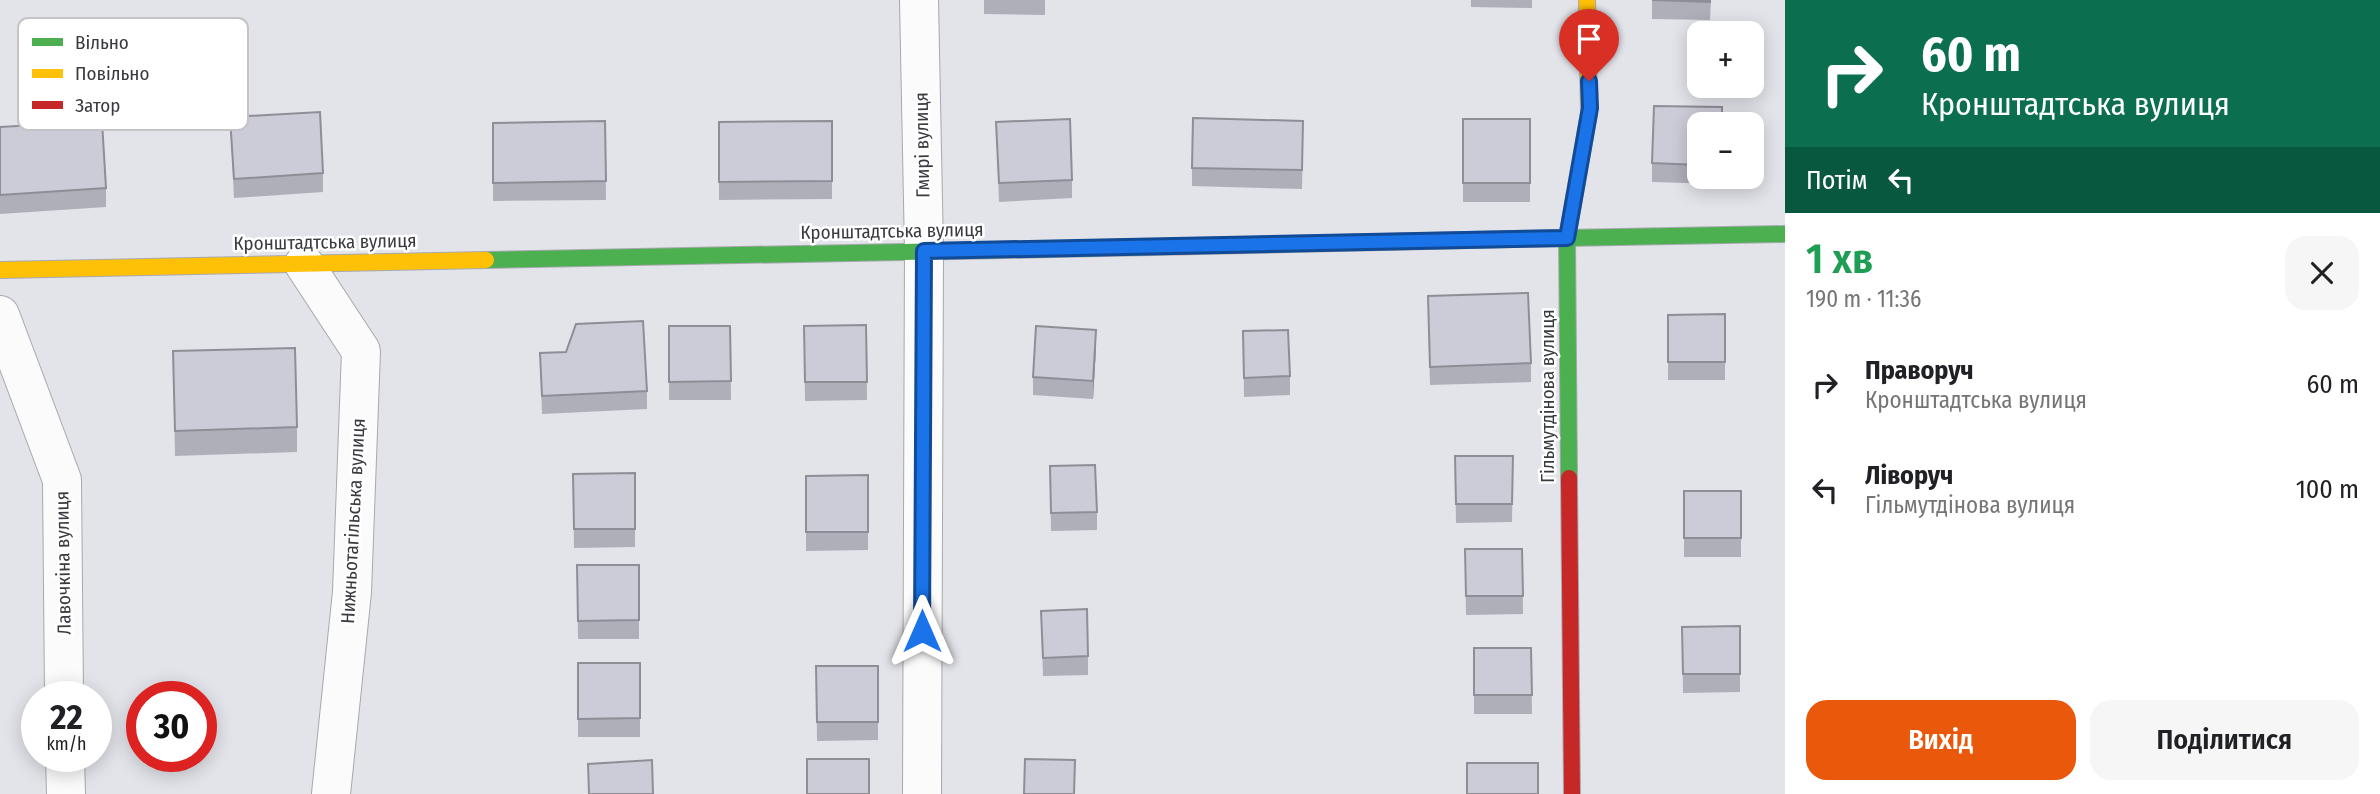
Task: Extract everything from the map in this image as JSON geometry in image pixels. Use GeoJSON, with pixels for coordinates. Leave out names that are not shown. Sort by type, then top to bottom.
{"type":"FeatureCollection","features":[{"type":"Feature","properties":{"kind":"street","name":"Гмирі вулиця"},"geometry":{"type":"LineString","coordinates":[[919,0],[924,251],[922,794]]}},
{"type":"Feature","properties":{"kind":"street","name":"Гільмутдінова вулиця"},"geometry":{"type":"LineString","coordinates":[[1572,794],[1567,238],[1590,108],[1587,0]]}},
{"type":"Feature","properties":{"kind":"street","name":"Кронштадтська вулиця"},"geometry":{"type":"LineString","coordinates":[[0,270],[1785,234]]}},
{"type":"Feature","properties":{"kind":"street","name":"Нижньотагільська вулиця"},"geometry":{"type":"LineString","coordinates":[[304,264],[361,351],[352,592],[331,794]]}},
{"type":"Feature","properties":{"kind":"street","name":"Лавочкіна вулиця"},"geometry":{"type":"LineString","coordinates":[[0,315],[62,480],[64,681]]}},
{"type":"Feature","properties":{"kind":"street"},"geometry":{"type":"LineString","coordinates":[[65,772],[65,794]]}},
{"type":"Feature","properties":{"kind":"building"},"geometry":{"type":"Polygon","coordinates":[[[1652,0],[1710,0],[1710,2],[1652,0]]]}},
{"type":"Feature","properties":{"kind":"building"},"geometry":{"type":"Polygon","coordinates":[[[1654,106],[1722,107],[1722,112],[1687,112],[1687,164],[1652,163],[1654,106]]]}},
{"type":"Feature","properties":{"kind":"building"},"geometry":{"type":"Polygon","coordinates":[[[320,112],[323,173],[234,179],[231,130],[248,130],[248,116],[320,112]]]}},
{"type":"Feature","properties":{"kind":"building"},"geometry":{"type":"Polygon","coordinates":[[[1193,118],[1303,121],[1302,170],[1192,168],[1193,118]]]}},
{"type":"Feature","properties":{"kind":"building"},"geometry":{"type":"Polygon","coordinates":[[[1070,119],[1072,180],[999,183],[996,122],[1070,119]]]}},
{"type":"Feature","properties":{"kind":"building"},"geometry":{"type":"Polygon","coordinates":[[[1463,119],[1530,119],[1530,183],[1463,183],[1463,119]]]}},
{"type":"Feature","properties":{"kind":"building"},"geometry":{"type":"Polygon","coordinates":[[[605,121],[606,181],[493,183],[493,123],[605,121]]]}},
{"type":"Feature","properties":{"kind":"building"},"geometry":{"type":"Polygon","coordinates":[[[832,121],[832,181],[719,182],[719,122],[832,121]]]}},
{"type":"Feature","properties":{"kind":"building"},"geometry":{"type":"Polygon","coordinates":[[[18,126],[18,130],[103,130],[106,188],[0,195],[0,127],[18,126]]]}},
{"type":"Feature","properties":{"kind":"building"},"geometry":{"type":"Polygon","coordinates":[[[1528,293],[1531,363],[1430,367],[1428,296],[1528,293]]]}},
{"type":"Feature","properties":{"kind":"building"},"geometry":{"type":"Polygon","coordinates":[[[1725,314],[1725,362],[1668,362],[1668,315],[1725,314]]]}},
{"type":"Feature","properties":{"kind":"building"},"geometry":{"type":"Polygon","coordinates":[[[643,321],[647,391],[542,396],[540,353],[566,352],[576,324],[643,321]]]}},
{"type":"Feature","properties":{"kind":"building"},"geometry":{"type":"Polygon","coordinates":[[[866,325],[867,382],[805,382],[804,326],[866,325]]]}},
{"type":"Feature","properties":{"kind":"building"},"geometry":{"type":"Polygon","coordinates":[[[669,326],[730,326],[731,381],[669,382],[669,326]]]}},
{"type":"Feature","properties":{"kind":"building"},"geometry":{"type":"Polygon","coordinates":[[[1036,326],[1096,330],[1093,381],[1033,377],[1036,326]]]}},
{"type":"Feature","properties":{"kind":"building"},"geometry":{"type":"Polygon","coordinates":[[[1288,330],[1290,376],[1244,378],[1243,331],[1288,330]]]}},
{"type":"Feature","properties":{"kind":"building"},"geometry":{"type":"Polygon","coordinates":[[[295,348],[297,427],[175,431],[173,351],[295,348]]]}},
{"type":"Feature","properties":{"kind":"building"},"geometry":{"type":"Polygon","coordinates":[[[1455,456],[1513,456],[1512,504],[1456,504],[1455,456]]]}},
{"type":"Feature","properties":{"kind":"building"},"geometry":{"type":"Polygon","coordinates":[[[1095,465],[1097,512],[1051,513],[1050,466],[1095,465]]]}},
{"type":"Feature","properties":{"kind":"building"},"geometry":{"type":"Polygon","coordinates":[[[635,473],[635,529],[574,529],[573,474],[635,473]]]}},
{"type":"Feature","properties":{"kind":"building"},"geometry":{"type":"Polygon","coordinates":[[[868,475],[868,532],[806,532],[806,476],[868,475]]]}},
{"type":"Feature","properties":{"kind":"building"},"geometry":{"type":"Polygon","coordinates":[[[1684,491],[1741,491],[1741,538],[1684,538],[1684,491]]]}},
{"type":"Feature","properties":{"kind":"building"},"geometry":{"type":"Polygon","coordinates":[[[1465,549],[1522,549],[1523,596],[1466,596],[1465,549]]]}},
{"type":"Feature","properties":{"kind":"building"},"geometry":{"type":"Polygon","coordinates":[[[577,565],[639,565],[639,620],[578,621],[577,565]]]}},
{"type":"Feature","properties":{"kind":"building"},"geometry":{"type":"Polygon","coordinates":[[[1087,609],[1088,656],[1043,658],[1041,611],[1087,609]]]}},
{"type":"Feature","properties":{"kind":"building"},"geometry":{"type":"Polygon","coordinates":[[[1740,626],[1740,674],[1683,674],[1682,627],[1740,626]]]}},
{"type":"Feature","properties":{"kind":"building"},"geometry":{"type":"Polygon","coordinates":[[[1474,648],[1531,648],[1532,695],[1474,695],[1474,648]]]}},
{"type":"Feature","properties":{"kind":"building"},"geometry":{"type":"Polygon","coordinates":[[[578,663],[640,663],[640,718],[578,719],[578,663]]]}},
{"type":"Feature","properties":{"kind":"building"},"geometry":{"type":"Polygon","coordinates":[[[816,666],[878,666],[878,722],[817,722],[816,666]]]}},
{"type":"Feature","properties":{"kind":"building"},"geometry":{"type":"Polygon","coordinates":[[[807,759],[869,759],[869,794],[807,794],[807,759]]]}},
{"type":"Feature","properties":{"kind":"building"},"geometry":{"type":"Polygon","coordinates":[[[1025,759],[1075,760],[1074,794],[1024,794],[1025,759]]]}},
{"type":"Feature","properties":{"kind":"building"},"geometry":{"type":"Polygon","coordinates":[[[652,760],[653,794],[589,794],[588,764],[652,760]]]}},
{"type":"Feature","properties":{"kind":"building"},"geometry":{"type":"Polygon","coordinates":[[[1467,763],[1538,763],[1538,794],[1467,794],[1467,763]]]}},
{"type":"Feature","properties":{"kind":"traffic: fast"},"geometry":{"type":"LineString","coordinates":[[1569,478],[1567,238],[1589,113]]}},
{"type":"Feature","properties":{"kind":"traffic: fast"},"geometry":{"type":"LineString","coordinates":[[1565,238],[1785,234]]}},
{"type":"Feature","properties":{"kind":"traffic: fast"},"geometry":{"type":"LineString","coordinates":[[486,260],[1154,247]]}},
{"type":"Feature","properties":{"kind":"traffic: slow"},"geometry":{"type":"LineString","coordinates":[[1587,0],[1589,113]]}},
{"type":"Feature","properties":{"kind":"traffic: slow"},"geometry":{"type":"LineString","coordinates":[[0,270],[486,260]]}},
{"type":"Feature","properties":{"kind":"traffic: jam"},"geometry":{"type":"LineString","coordinates":[[1154,247],[1565,238]]}},
{"type":"Feature","properties":{"kind":"traffic: jam"},"geometry":{"type":"LineString","coordinates":[[1569,478],[1572,794]]}},
{"type":"Feature","properties":{"kind":"route"},"geometry":{"type":"LineString","coordinates":[[922,631],[924,251],[1567,238],[1590,108],[1589,81]]}}]}
